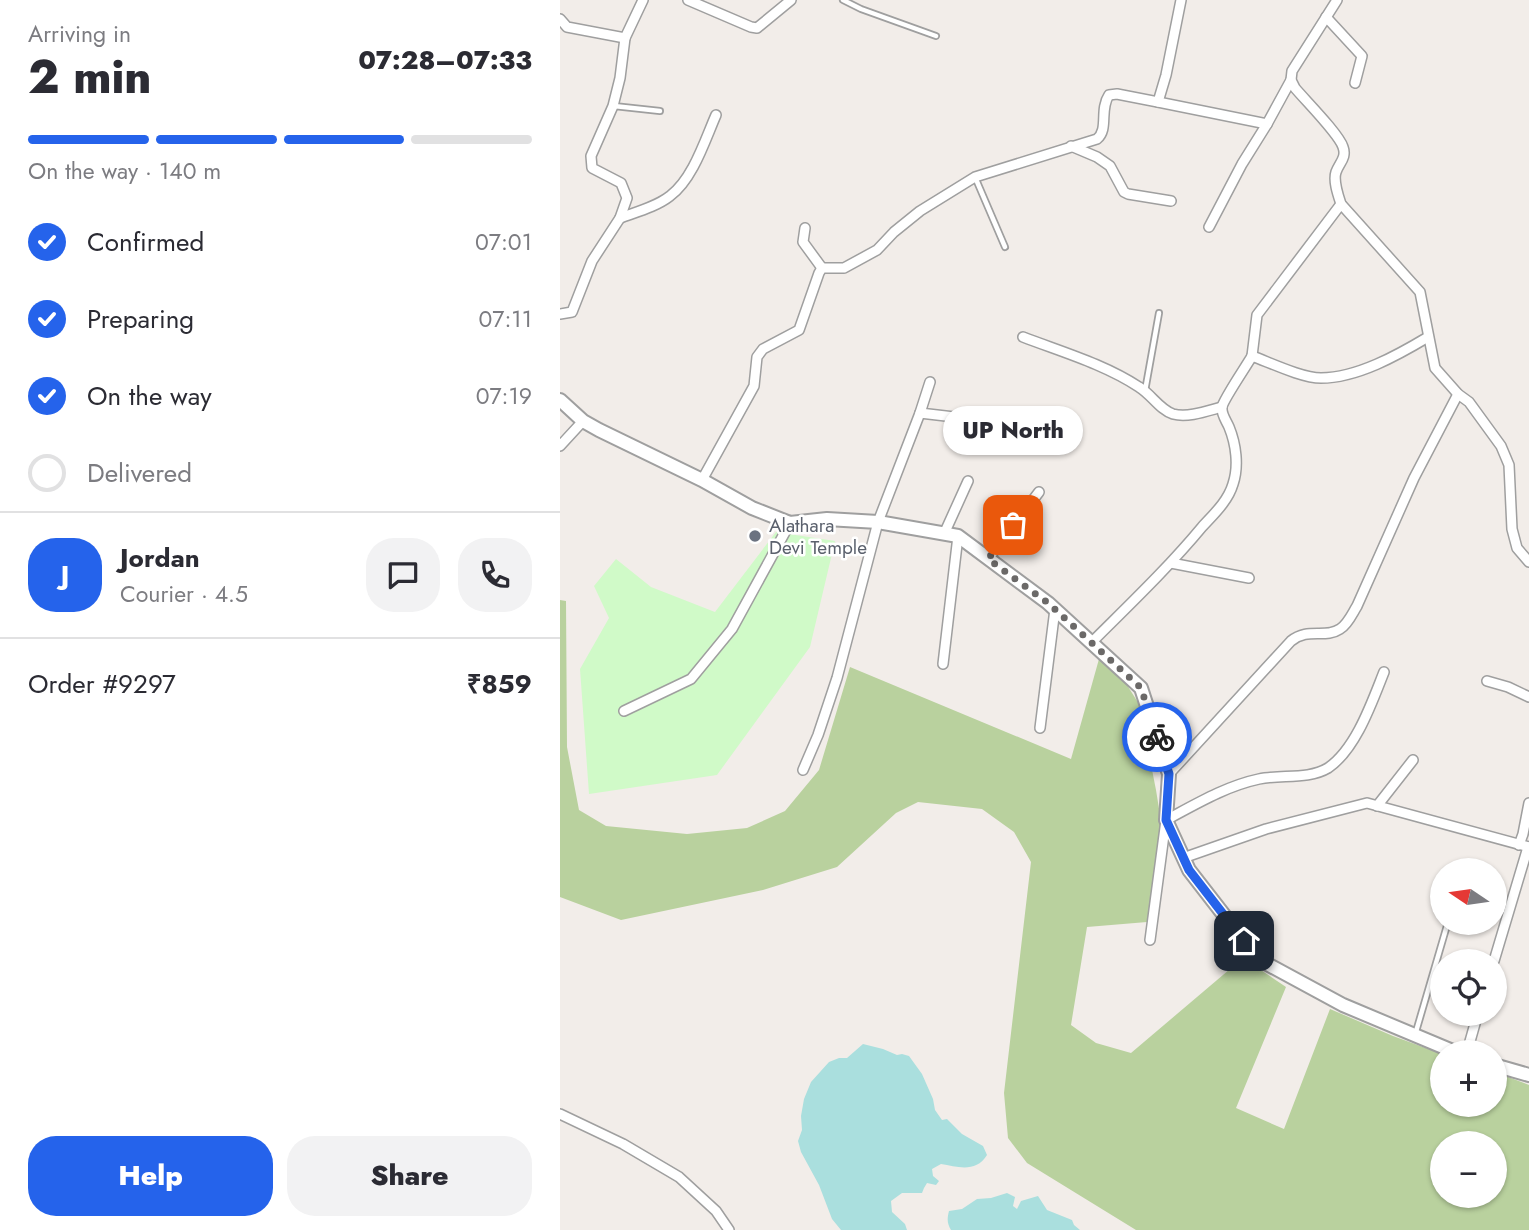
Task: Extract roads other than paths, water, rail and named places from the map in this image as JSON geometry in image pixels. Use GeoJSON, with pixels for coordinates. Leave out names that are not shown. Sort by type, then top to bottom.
{"type":"FeatureCollection","features":[{"type":"Feature","properties":{"kind":"street"},"geometry":{"type":"LineString","coordinates":[[560,314],[572,312],[592,261],[620,218],[627,198],[621,183],[592,167],[591,156],[613,106],[625,38],[643,0]]}},
{"type":"Feature","properties":{"kind":"street"},"geometry":{"type":"LineString","coordinates":[[688,0],[758,28],[791,0]]}},
{"type":"Feature","properties":{"kind":"street"},"geometry":{"type":"LineString","coordinates":[[1158,102],[1167,75],[1181,0]]}},
{"type":"Feature","properties":{"kind":"street"},"geometry":{"type":"LineString","coordinates":[[1209,227],[1291,80],[1292,71],[1337,0]]}},
{"type":"Feature","properties":{"kind":"street"},"geometry":{"type":"LineString","coordinates":[[1326,18],[1362,56],[1355,83]]}},
{"type":"Feature","properties":{"kind":"street"},"geometry":{"type":"LineString","coordinates":[[560,19],[567,27],[625,38]]}},
{"type":"Feature","properties":{"kind":"street"},"geometry":{"type":"LineString","coordinates":[[1291,80],[1343,147],[1343,159],[1335,173],[1341,204],[1420,292],[1436,368],[1458,394],[1469,402],[1501,446],[1509,465],[1512,528],[1517,548],[1529,562]]}},
{"type":"Feature","properties":{"kind":"street"},"geometry":{"type":"LineString","coordinates":[[822,268],[844,268],[877,250],[920,211],[975,177],[1097,139],[1101,135],[1105,101],[1109,95],[1117,94],[1267,124]]}},
{"type":"Feature","properties":{"kind":"street"},"geometry":{"type":"LineString","coordinates":[[620,218],[655,205],[671,195],[685,181],[716,115]]}},
{"type":"Feature","properties":{"kind":"street"},"geometry":{"type":"LineString","coordinates":[[1071,146],[1110,166],[1124,192],[1171,201]]}},
{"type":"Feature","properties":{"kind":"street"},"geometry":{"type":"LineString","coordinates":[[1091,643],[1171,563],[1228,498],[1237,470],[1236,454],[1222,407],[1252,356],[1257,315],[1341,204]]}},
{"type":"Feature","properties":{"kind":"street"},"geometry":{"type":"LineString","coordinates":[[805,229],[803,242],[822,268]]}},
{"type":"Feature","properties":{"kind":"street"},"geometry":{"type":"LineString","coordinates":[[702,480],[754,386],[757,357],[763,349],[799,330],[822,268]]}},
{"type":"Feature","properties":{"kind":"street"},"geometry":{"type":"LineString","coordinates":[[1023,337],[1091,362],[1145,391],[1163,408],[1176,415],[1222,407]]}},
{"type":"Feature","properties":{"kind":"street"},"geometry":{"type":"LineString","coordinates":[[1252,356],[1319,378],[1349,375],[1404,351],[1428,337]]}},
{"type":"Feature","properties":{"kind":"street"},"geometry":{"type":"LineString","coordinates":[[803,770],[837,678],[878,522],[930,382]]}},
{"type":"Feature","properties":{"kind":"street"},"geometry":{"type":"LineString","coordinates":[[1169,774],[1291,641],[1302,634],[1334,632],[1348,621],[1419,468],[1458,394]]}},
{"type":"Feature","properties":{"kind":"street"},"geometry":{"type":"LineString","coordinates":[[560,400],[583,421],[752,508],[790,523],[827,519],[878,522],[958,536],[1055,610],[1141,688],[1169,774],[1166,820],[1150,940]]}},
{"type":"Feature","properties":{"kind":"street"},"geometry":{"type":"LineString","coordinates":[[920,413],[1014,424]]}},
{"type":"Feature","properties":{"kind":"street"},"geometry":{"type":"LineString","coordinates":[[560,446],[583,421]]}},
{"type":"Feature","properties":{"kind":"street"},"geometry":{"type":"LineString","coordinates":[[944,534],[968,481]]}},
{"type":"Feature","properties":{"kind":"street"},"geometry":{"type":"LineString","coordinates":[[988,559],[1039,492]]}},
{"type":"Feature","properties":{"kind":"street"},"geometry":{"type":"LineString","coordinates":[[624,711],[691,679],[732,629],[790,523]]}},
{"type":"Feature","properties":{"kind":"street"},"geometry":{"type":"LineString","coordinates":[[943,664],[958,536]]}},
{"type":"Feature","properties":{"kind":"street"},"geometry":{"type":"LineString","coordinates":[[1171,563],[1249,578]]}},
{"type":"Feature","properties":{"kind":"street"},"geometry":{"type":"LineString","coordinates":[[1040,728],[1055,610]]}},
{"type":"Feature","properties":{"kind":"street"},"geometry":{"type":"LineString","coordinates":[[1166,820],[1212,796],[1260,778],[1313,773],[1326,769],[1340,758],[1362,725],[1384,672]]}},
{"type":"Feature","properties":{"kind":"street"},"geometry":{"type":"LineString","coordinates":[[1487,681],[1529,697]]}},
{"type":"Feature","properties":{"kind":"street"},"geometry":{"type":"LineString","coordinates":[[1377,806],[1413,760]]}},
{"type":"Feature","properties":{"kind":"street"},"geometry":{"type":"LineString","coordinates":[[1183,858],[1266,829],[1367,803],[1525,846]]}},
{"type":"Feature","properties":{"kind":"street"},"geometry":{"type":"LineString","coordinates":[[1497,949],[1525,846],[1524,834],[1529,803]]}},
{"type":"Feature","properties":{"kind":"street"},"geometry":{"type":"LineString","coordinates":[[1166,820],[1189,870],[1258,959],[1343,1005],[1430,1042]]}},
{"type":"Feature","properties":{"kind":"street"},"geometry":{"type":"LineString","coordinates":[[1507,1069],[1529,1075]]}},
{"type":"Feature","properties":{"kind":"street"},"geometry":{"type":"LineString","coordinates":[[560,1114],[622,1144],[679,1177],[716,1211],[729,1230]]}},
{"type":"Feature","properties":{"kind":"lane"},"geometry":{"type":"LineString","coordinates":[[843,0],[936,36]]}},
{"type":"Feature","properties":{"kind":"lane"},"geometry":{"type":"LineString","coordinates":[[613,106],[660,111]]}},
{"type":"Feature","properties":{"kind":"lane"},"geometry":{"type":"LineString","coordinates":[[975,177],[1004,247]]}},
{"type":"Feature","properties":{"kind":"lane"},"geometry":{"type":"LineString","coordinates":[[1145,391],[1159,313]]}},
{"type":"Feature","properties":{"kind":"lane"},"geometry":{"type":"LineString","coordinates":[[1415,1036],[1444,935]]}},
{"type":"Feature","properties":{"kind":"water"},"geometry":{"type":"Polygon","coordinates":[[[863,1044],[909,1056],[922,1074],[935,1110],[942,1120],[947,1119],[962,1134],[983,1146],[987,1155],[983,1161],[972,1167],[941,1164],[932,1169],[933,1176],[939,1181],[936,1185],[927,1183],[922,1193],[902,1193],[891,1201],[892,1212],[905,1224],[907,1230],[841,1230],[832,1219],[798,1141],[802,1130],[804,1099],[811,1082],[829,1062],[847,1058],[863,1044]]]}},
{"type":"Feature","properties":{"kind":"water"},"geometry":{"type":"Polygon","coordinates":[[[1007,1193],[1015,1197],[1013,1206],[1017,1209],[1021,1201],[1038,1196],[1047,1210],[1072,1220],[1080,1230],[951,1230],[949,1211],[962,1209],[977,1199],[1007,1193]]]}},
{"type":"Feature","properties":{"kind":"place","name":"UP North"},"geometry":{"type":"Point","coordinates":[1013,525]}},
{"type":"Feature","properties":{"kind":"place","name":"Alathara Devi Temple"},"geometry":{"type":"Point","coordinates":[755,536]}}]}
